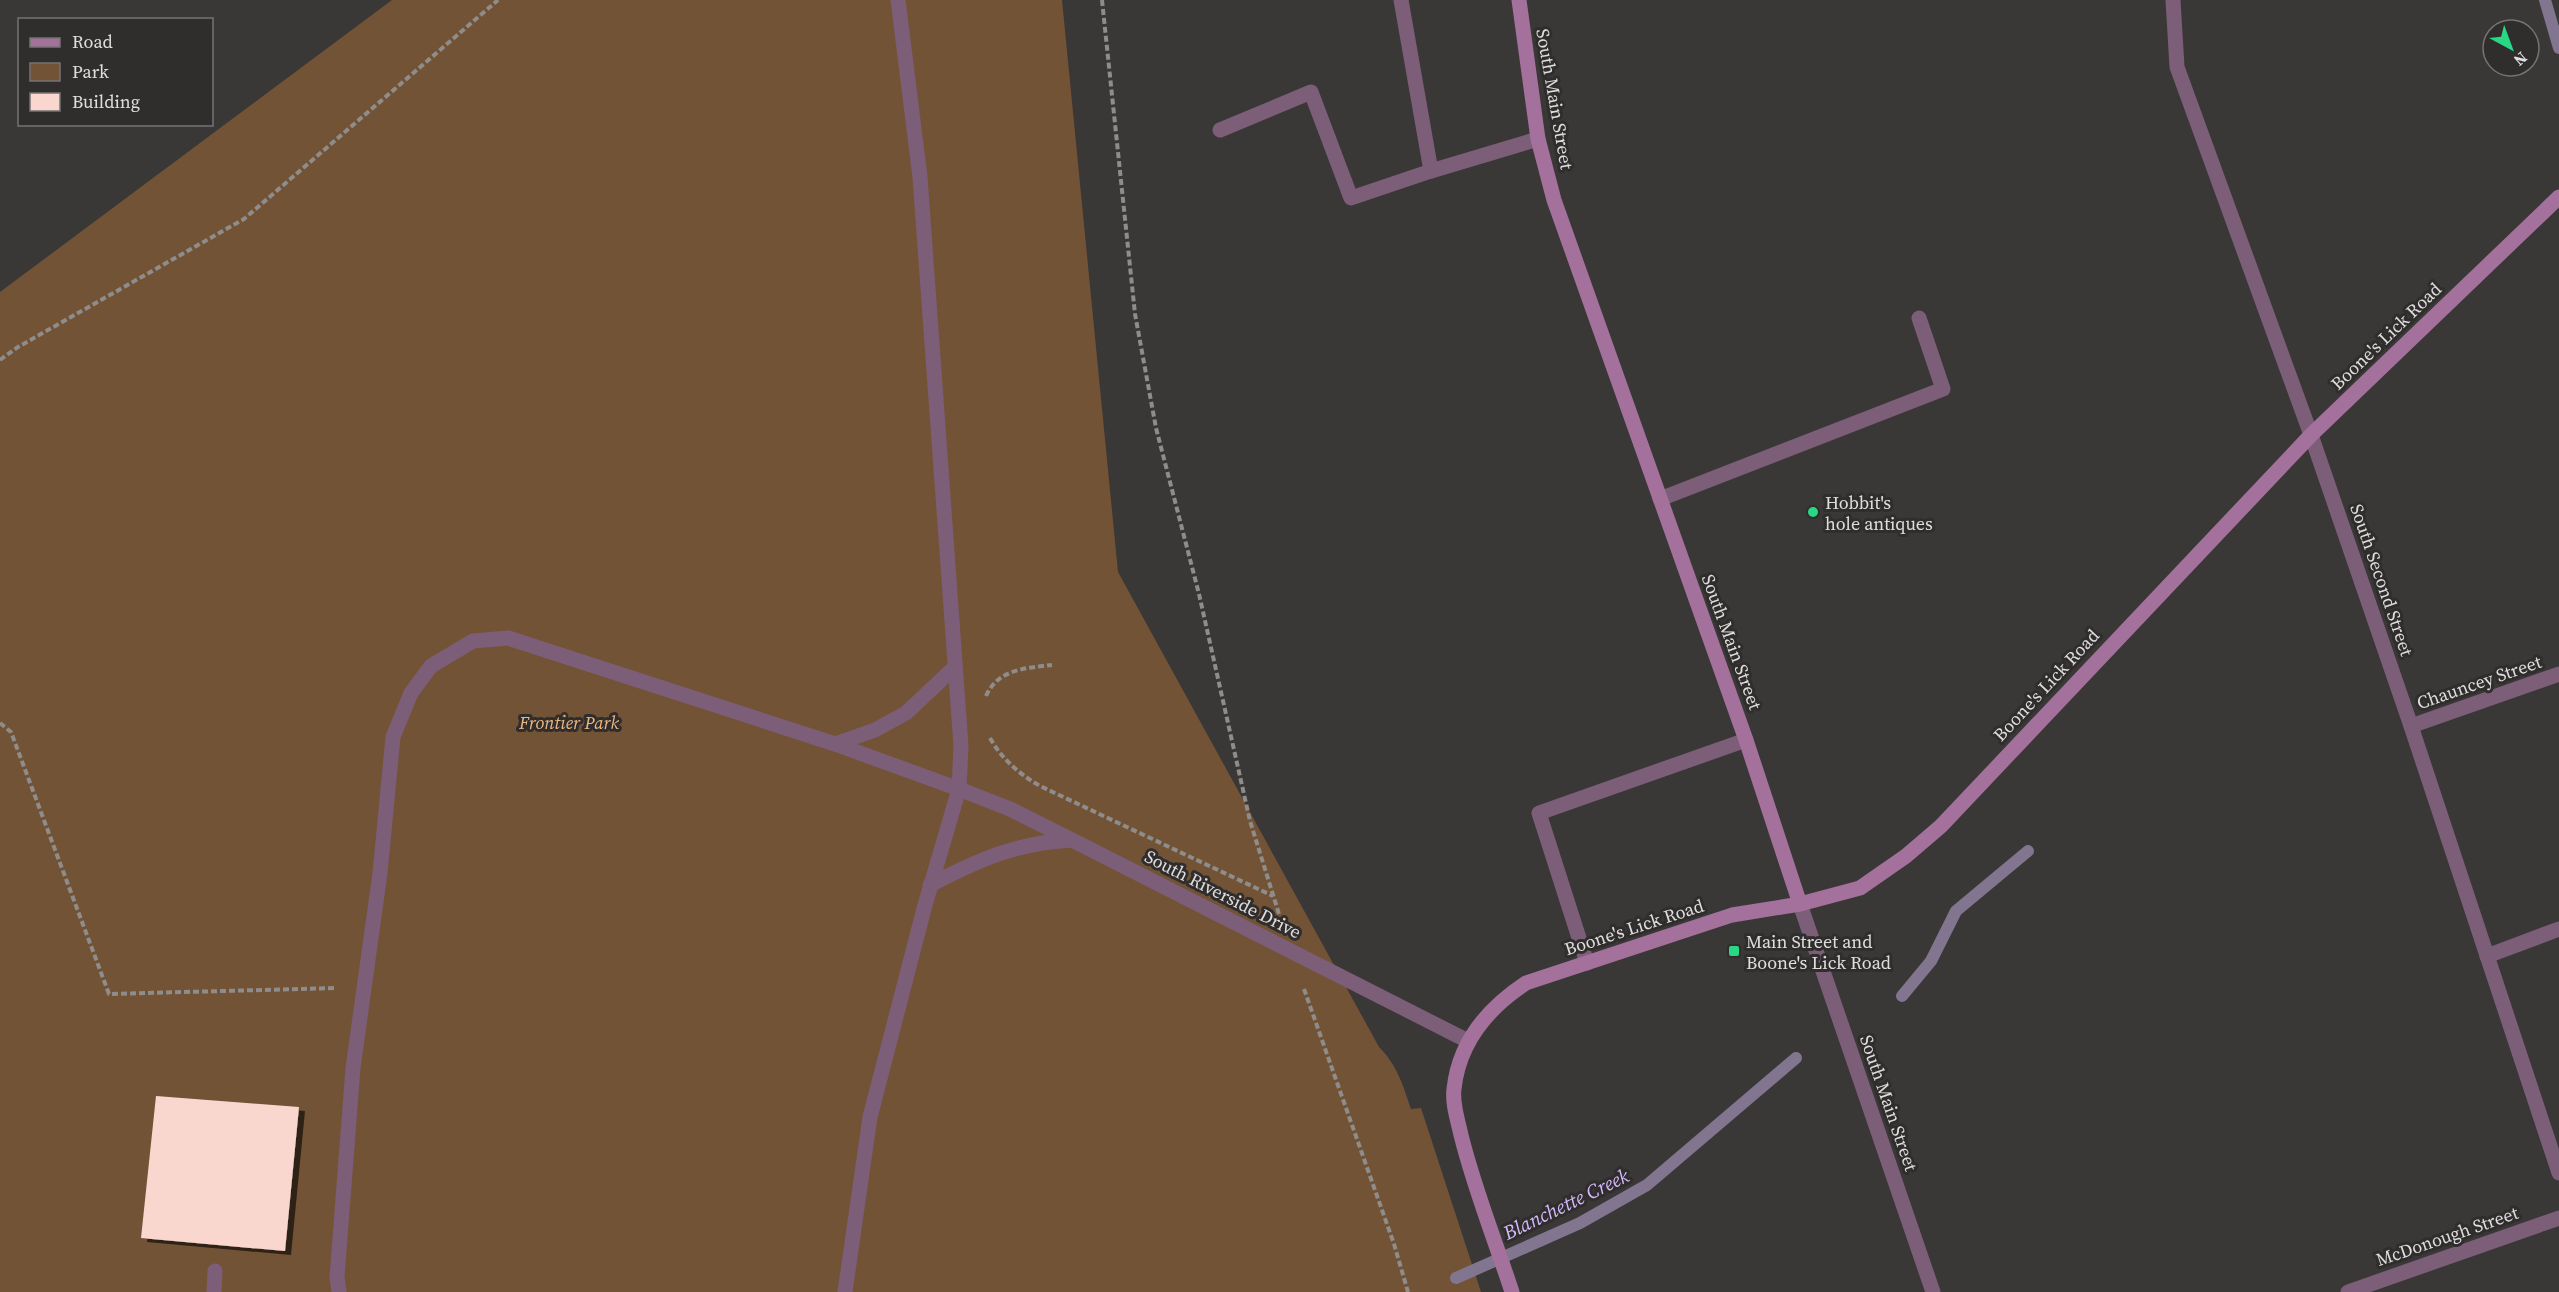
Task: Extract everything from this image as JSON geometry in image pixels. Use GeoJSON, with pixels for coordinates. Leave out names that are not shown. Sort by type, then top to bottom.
{"type":"FeatureCollection","features":[{"type":"Feature","properties":{"kind":"street"},"geometry":{"type":"LineString","coordinates":[[845,1292],[870,1117],[930,885],[959,789],[961,746],[920,177],[898,0]]}},
{"type":"Feature","properties":{"kind":"street"},"geometry":{"type":"LineString","coordinates":[[1401,0],[1431,171]]}},
{"type":"Feature","properties":{"kind":"street","name":"South Main Street"},"geometry":{"type":"LineString","coordinates":[[1519,0],[1538,139],[1554,200],[1746,740],[1933,1292]]}},
{"type":"Feature","properties":{"kind":"street","name":"South Second Street"},"geometry":{"type":"LineString","coordinates":[[2173,0],[2177,67],[2312,435],[2559,1173]]}},
{"type":"Feature","properties":{"kind":"street"},"geometry":{"type":"LineString","coordinates":[[1220,130],[1311,92],[1351,198],[1538,139]]}},
{"type":"Feature","properties":{"kind":"street","name":"Boone's Lick Road"},"geometry":{"type":"LineString","coordinates":[[1512,1292],[1470,1165],[1457,1118],[1453,1091],[1468,1041],[1484,1018],[1506,996],[1526,983],[1732,915],[1800,904],[1860,888],[1906,856],[1941,826],[2312,435],[2559,197]]}},
{"type":"Feature","properties":{"kind":"street"},"geometry":{"type":"LineString","coordinates":[[1660,499],[1943,389],[1919,318]]}},
{"type":"Feature","properties":{"kind":"street","name":"South Riverside Drive"},"geometry":{"type":"LineString","coordinates":[[339,1292],[337,1276],[352,1068],[366,987],[393,737],[411,693],[431,666],[473,641],[508,638],[533,645],[835,744],[1010,809],[1468,1041]]}},
{"type":"Feature","properties":{"kind":"street"},"geometry":{"type":"LineString","coordinates":[[835,744],[875,730],[906,712],[955,667]]}},
{"type":"Feature","properties":{"kind":"street","name":"Chauncey Street"},"geometry":{"type":"LineString","coordinates":[[2411,726],[2559,674]]}},
{"type":"Feature","properties":{"kind":"street"},"geometry":{"type":"LineString","coordinates":[[1587,963],[1539,813],[1746,740]]}},
{"type":"Feature","properties":{"kind":"street"},"geometry":{"type":"LineString","coordinates":[[930,885],[978,860],[1011,849],[1038,842],[1072,840]]}},
{"type":"Feature","properties":{"kind":"street"},"geometry":{"type":"LineString","coordinates":[[2487,956],[2559,930]]}},
{"type":"Feature","properties":{"kind":"street","name":"McDonough Street"},"geometry":{"type":"LineString","coordinates":[[2348,1292],[2559,1218]]}},
{"type":"Feature","properties":{"kind":"street"},"geometry":{"type":"LineString","coordinates":[[214,1292],[215,1270]]}},
{"type":"Feature","properties":{"kind":"path"},"geometry":{"type":"LineString","coordinates":[[0,360],[18,347],[244,219],[498,0]]}},
{"type":"Feature","properties":{"kind":"path"},"geometry":{"type":"LineString","coordinates":[[1102,0],[1135,314],[1156,428],[1199,594],[1250,821],[1290,950],[1390,1233],[1408,1292]]}},
{"type":"Feature","properties":{"kind":"path"},"geometry":{"type":"LineString","coordinates":[[985,705],[987,694],[996,680],[1012,671],[1052,665]]}},
{"type":"Feature","properties":{"kind":"path"},"geometry":{"type":"LineString","coordinates":[[0,723],[11,732],[109,994],[366,987]]}},
{"type":"Feature","properties":{"kind":"path"},"geometry":{"type":"LineString","coordinates":[[986,732],[998,752],[1018,772],[1040,786],[1274,897]]}},
{"type":"Feature","properties":{"kind":"green space","name":"Frontier Park"},"geometry":{"type":"Polygon","coordinates":[[[392,0],[1062,0],[1118,572],[1379,1047],[1395,1068],[1411,1109],[1421,1108],[1481,1292],[0,1292],[0,292],[392,0]]]}},
{"type":"Feature","properties":{"kind":"building"},"geometry":{"type":"Polygon","coordinates":[[[156,1096],[299,1107],[285,1251],[141,1238],[156,1096]]]}},
{"type":"Feature","properties":{"kind":"waterway","name":"Blanchette Creek"},"geometry":{"type":"LineString","coordinates":[[2545,0],[2559,48]]}},
{"type":"Feature","properties":{"kind":"waterway"},"geometry":{"type":"LineString","coordinates":[[1902,996],[1931,961],[1956,911],[2028,851]]}},
{"type":"Feature","properties":{"kind":"waterway","name":"Blanchette Creek"},"geometry":{"type":"LineString","coordinates":[[1456,1278],[1580,1223],[1647,1185],[1796,1058]]}},
{"type":"Feature","properties":{"kind":"place","name":"Hobbit's hole antiques"},"geometry":{"type":"Point","coordinates":[1813,512]}},
{"type":"Feature","properties":{"kind":"place","name":"Main Street and Boone's Lick Road"},"geometry":{"type":"Point","coordinates":[1734,951]}}]}
